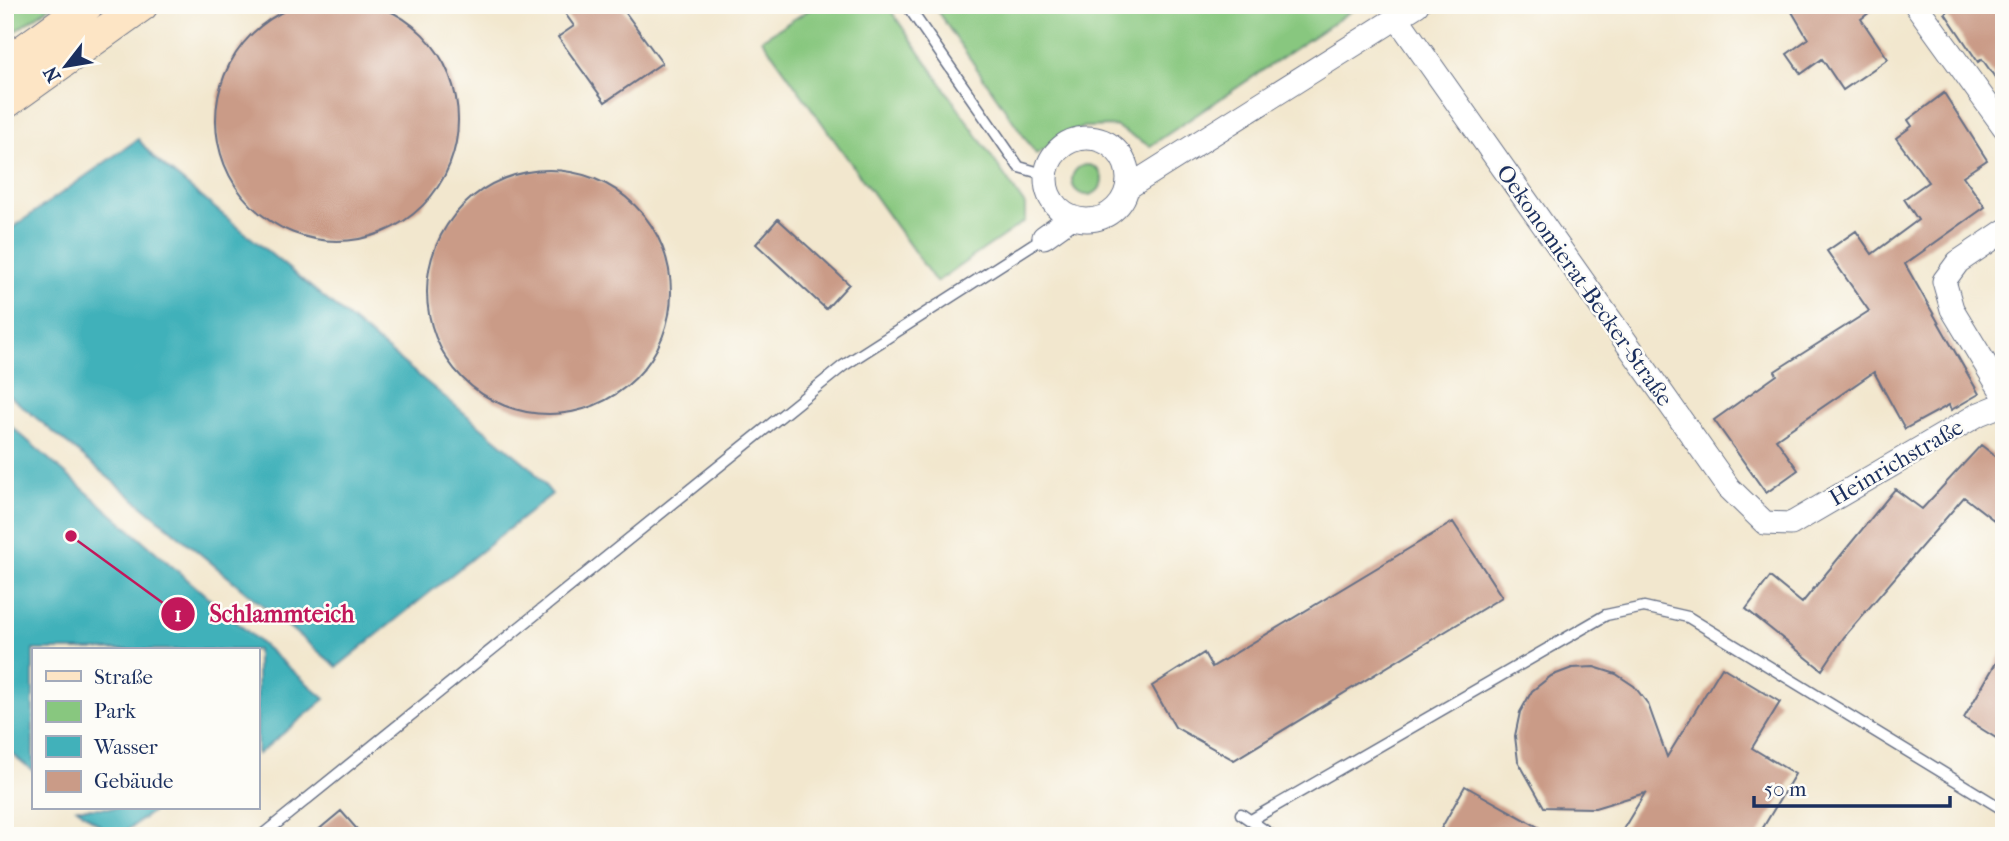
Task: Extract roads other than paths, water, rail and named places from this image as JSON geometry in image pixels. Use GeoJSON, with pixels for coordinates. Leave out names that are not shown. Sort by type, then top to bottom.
{"type":"FeatureCollection","features":[{"type":"Feature","properties":{"kind":"main road"},"geometry":{"type":"LineString","coordinates":[[5,64],[87,5]]}},
{"type":"Feature","properties":{"kind":"main road"},"geometry":{"type":"LineString","coordinates":[[5,103],[142,5]]}},
{"type":"Feature","properties":{"kind":"street"},"geometry":{"type":"LineString","coordinates":[[1917,6],[2004,127]]}},
{"type":"Feature","properties":{"kind":"street"},"geometry":{"type":"LineString","coordinates":[[1127,188],[1407,12]]}},
{"type":"Feature","properties":{"kind":"street","name":"Oekonomierat-Becker-Straße"},"geometry":{"type":"LineString","coordinates":[[1407,12],[1728,488],[1765,523],[1791,524]]}},
{"type":"Feature","properties":{"kind":"street"},"geometry":{"type":"LineString","coordinates":[[1088,138],[1109,145],[1121,156],[1127,173],[1127,188],[1117,207],[1107,215],[1094,219],[1072,217],[1052,200],[1046,176],[1055,154],[1063,146],[1088,138]]}},
{"type":"Feature","properties":{"kind":"street"},"geometry":{"type":"LineString","coordinates":[[1044,237],[1072,217]]}},
{"type":"Feature","properties":{"kind":"street"},"geometry":{"type":"LineString","coordinates":[[2004,232],[1958,262],[1944,281],[1952,309],[2004,395]]}},
{"type":"Feature","properties":{"kind":"street","name":"Heinrichstraße"},"geometry":{"type":"LineString","coordinates":[[1791,524],[1979,414],[2004,404]]}},
{"type":"Feature","properties":{"kind":"lane"},"geometry":{"type":"LineString","coordinates":[[907,5],[1019,167],[1046,176]]}},
{"type":"Feature","properties":{"kind":"lane"},"geometry":{"type":"LineString","coordinates":[[261,836],[843,366],[1044,237]]}},
{"type":"Feature","properties":{"kind":"lane"},"geometry":{"type":"LineString","coordinates":[[1273,836],[1246,817],[1606,615],[1644,607],[1688,617],[2004,810]]}},
{"type":"Feature","properties":{"kind":"water"},"geometry":{"type":"Polygon","coordinates":[[[138,139],[154,158],[530,467],[552,494],[337,667],[5,392],[5,233],[138,139]]]}},
{"type":"Feature","properties":{"kind":"water"},"geometry":{"type":"Polygon","coordinates":[[[5,421],[325,699],[259,753],[259,648],[32,648],[32,770],[5,748],[5,421]]]}},
{"type":"Feature","properties":{"kind":"water"},"geometry":{"type":"Polygon","coordinates":[[[80,810],[154,810],[124,831],[117,833],[101,827],[80,810]]]}},
{"type":"Feature","properties":{"kind":"place","name":"Schlammteich"},"geometry":{"type":"Point","coordinates":[71,536]}}]}
